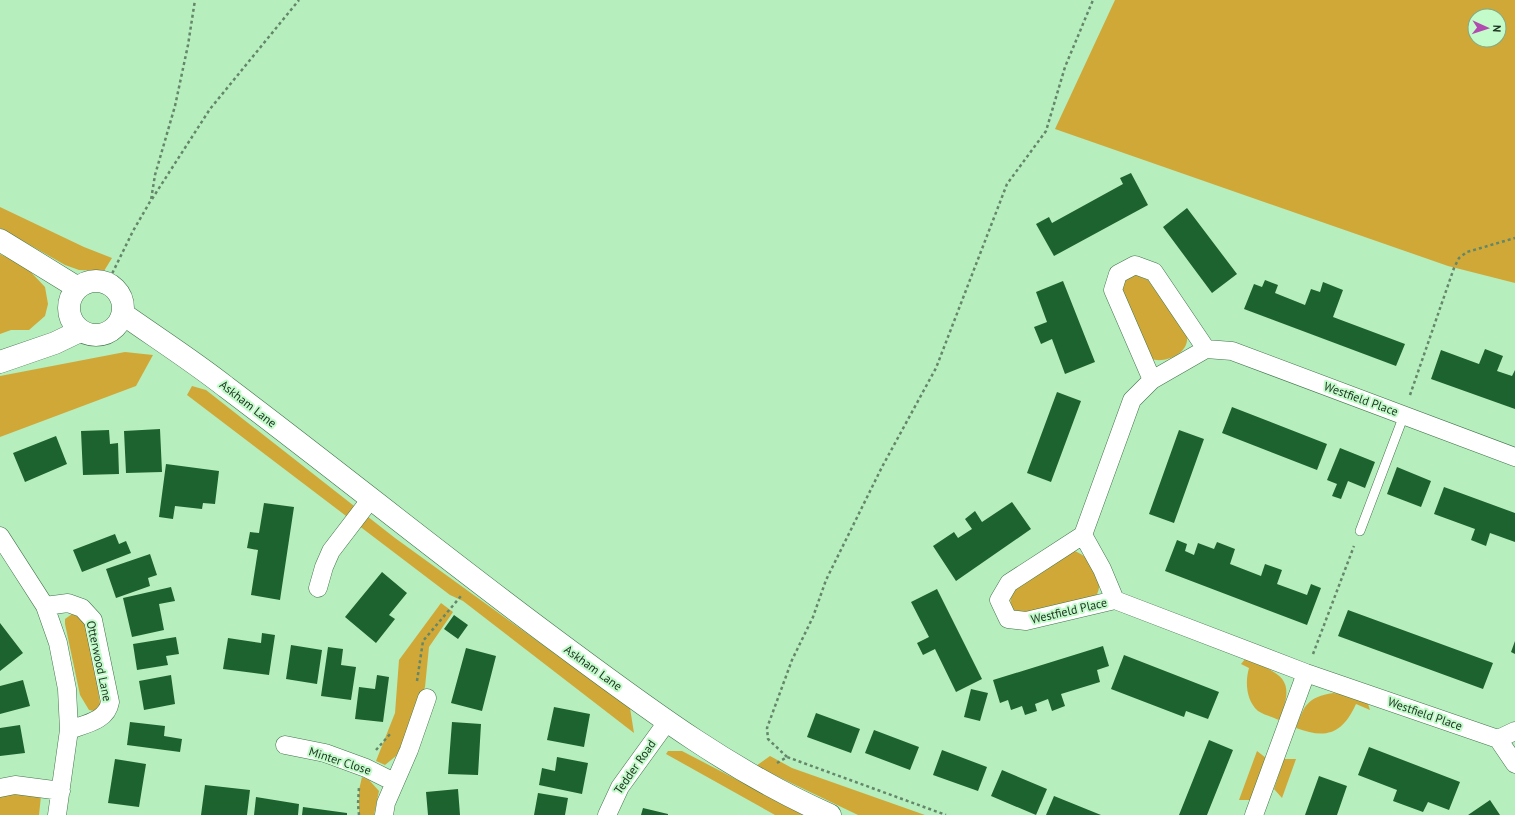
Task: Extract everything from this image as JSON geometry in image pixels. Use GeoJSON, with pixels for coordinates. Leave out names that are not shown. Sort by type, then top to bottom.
{"type":"FeatureCollection","features":[{"type":"Feature","properties":{"kind":"street"},"geometry":{"type":"LineString","coordinates":[[0,240],[78,288]]}},
{"type":"Feature","properties":{"kind":"street"},"geometry":{"type":"LineString","coordinates":[[1084,535],[1132,400],[1152,380],[1206,349],[1154,272],[1135,264],[1118,274],[1113,290],[1152,380]]}},
{"type":"Feature","properties":{"kind":"street"},"geometry":{"type":"LineString","coordinates":[[92,282],[107,284],[115,289],[120,296],[123,305],[123,314],[117,326],[106,334],[97,336],[80,331],[71,318],[69,310],[70,302],[78,288],[92,282]]}},
{"type":"Feature","properties":{"kind":"street","name":"Askham Lane"},"geometry":{"type":"LineString","coordinates":[[123,314],[225,386],[475,581],[667,722],[754,776],[830,815]]}},
{"type":"Feature","properties":{"kind":"street"},"geometry":{"type":"LineString","coordinates":[[0,362],[55,343],[80,331]]}},
{"type":"Feature","properties":{"kind":"street","name":"Westfield Place"},"geometry":{"type":"LineString","coordinates":[[1206,349],[1232,351],[1515,456]]}},
{"type":"Feature","properties":{"kind":"street"},"geometry":{"type":"LineString","coordinates":[[318,588],[324,567],[331,551],[370,500]]}},
{"type":"Feature","properties":{"kind":"street","name":"Westfield Place"},"geometry":{"type":"LineString","coordinates":[[1115,600],[1102,569],[1084,535],[1009,583],[999,600],[1008,619],[1026,621],[1115,600],[1306,673],[1498,739]]}},
{"type":"Feature","properties":{"kind":"street"},"geometry":{"type":"LineString","coordinates":[[0,536],[45,606],[60,651],[67,689],[69,730],[57,815]]}},
{"type":"Feature","properties":{"kind":"street","name":"Otterwood Lane"},"geometry":{"type":"LineString","coordinates":[[45,606],[68,603],[82,608],[93,620],[110,702],[108,711],[102,717],[69,730]]}},
{"type":"Feature","properties":{"kind":"street"},"geometry":{"type":"LineString","coordinates":[[1254,815],[1306,673]]}},
{"type":"Feature","properties":{"kind":"street"},"geometry":{"type":"LineString","coordinates":[[384,815],[386,803],[409,750],[427,698]]}},
{"type":"Feature","properties":{"kind":"street","name":"Tedder Road"},"geometry":{"type":"LineString","coordinates":[[607,815],[620,787],[667,722]]}},
{"type":"Feature","properties":{"kind":"street"},"geometry":{"type":"LineString","coordinates":[[1515,731],[1498,739],[1515,764]]}},
{"type":"Feature","properties":{"kind":"street","name":"Minter Close"},"geometry":{"type":"LineString","coordinates":[[285,745],[325,753],[366,768],[394,782]]}},
{"type":"Feature","properties":{"kind":"street"},"geometry":{"type":"LineString","coordinates":[[0,788],[15,785],[61,791]]}},
{"type":"Feature","properties":{"kind":"lane"},"geometry":{"type":"LineString","coordinates":[[1360,531],[1404,414]]}},
{"type":"Feature","properties":{"kind":"path"},"geometry":{"type":"LineString","coordinates":[[151,200],[155,175],[177,99],[195,0]]}},
{"type":"Feature","properties":{"kind":"path"},"geometry":{"type":"LineString","coordinates":[[107,284],[124,253],[132,231],[210,109],[299,0]]}},
{"type":"Feature","properties":{"kind":"path"},"geometry":{"type":"LineString","coordinates":[[946,815],[787,757],[768,739],[767,728],[792,660],[813,617],[829,573],[882,467],[936,368],[1007,184],[1046,132],[1065,67],[1093,0]]}},
{"type":"Feature","properties":{"kind":"path"},"geometry":{"type":"LineString","coordinates":[[1404,414],[1451,275],[1459,258],[1466,252],[1515,238]]}},
{"type":"Feature","properties":{"kind":"path"},"geometry":{"type":"LineString","coordinates":[[1306,673],[1360,531]]}},
{"type":"Feature","properties":{"kind":"path"},"geometry":{"type":"LineString","coordinates":[[754,776],[787,757]]}},
{"type":"Feature","properties":{"kind":"shaded area"},"geometry":{"type":"Polygon","coordinates":[[[1115,0],[1515,0],[1515,283],[1448,266],[1055,129],[1115,0]]]}},
{"type":"Feature","properties":{"kind":"shaded area"},"geometry":{"type":"Polygon","coordinates":[[[0,207],[84,247],[112,258],[104,271],[79,270],[65,265],[0,228],[0,207]]]}},
{"type":"Feature","properties":{"kind":"shaded area"},"geometry":{"type":"Polygon","coordinates":[[[0,254],[26,267],[45,287],[48,304],[45,316],[29,330],[11,330],[0,334],[0,254]]]}},
{"type":"Feature","properties":{"kind":"shaded area"},"geometry":{"type":"Polygon","coordinates":[[[1136,275],[1148,280],[1186,332],[1186,345],[1182,351],[1171,358],[1164,360],[1151,359],[1120,294],[1125,282],[1136,275]]]}},
{"type":"Feature","properties":{"kind":"shaded area"},"geometry":{"type":"Polygon","coordinates":[[[125,352],[153,355],[136,386],[0,437],[0,376],[125,352]]]}},
{"type":"Feature","properties":{"kind":"shaded area"},"geometry":{"type":"Polygon","coordinates":[[[192,386],[206,390],[395,538],[630,708],[634,733],[463,601],[450,595],[187,395],[192,386]]]}},
{"type":"Feature","properties":{"kind":"shaded area"},"geometry":{"type":"Polygon","coordinates":[[[1074,551],[1086,558],[1095,569],[1099,583],[1099,590],[1096,596],[1024,616],[1013,609],[1011,606],[1011,593],[1013,589],[1074,551]]]}},
{"type":"Feature","properties":{"kind":"shaded area"},"geometry":{"type":"Polygon","coordinates":[[[441,603],[453,612],[429,647],[425,687],[412,727],[396,756],[385,765],[376,761],[395,713],[399,660],[441,603]]]}},
{"type":"Feature","properties":{"kind":"shaded area"},"geometry":{"type":"Polygon","coordinates":[[[72,614],[81,618],[89,631],[100,703],[98,709],[94,711],[89,710],[80,695],[65,624],[65,619],[72,614]]]}},
{"type":"Feature","properties":{"kind":"shaded area"},"geometry":{"type":"Polygon","coordinates":[[[1246,658],[1277,674],[1286,686],[1284,706],[1279,720],[1258,711],[1251,702],[1247,685],[1249,668],[1241,664],[1246,658]]]}},
{"type":"Feature","properties":{"kind":"shaded area"},"geometry":{"type":"Polygon","coordinates":[[[1333,693],[1342,694],[1368,704],[1370,710],[1356,704],[1345,722],[1332,732],[1316,733],[1296,728],[1308,703],[1318,697],[1333,693]]]}},
{"type":"Feature","properties":{"kind":"shaded area"},"geometry":{"type":"Polygon","coordinates":[[[668,751],[682,751],[805,815],[775,815],[666,754],[668,751]]]}},
{"type":"Feature","properties":{"kind":"shaded area"},"geometry":{"type":"Polygon","coordinates":[[[1257,751],[1266,758],[1251,800],[1239,800],[1257,751]]]}},
{"type":"Feature","properties":{"kind":"shaded area"},"geometry":{"type":"Polygon","coordinates":[[[770,756],[792,768],[925,815],[858,815],[756,766],[770,756]]]}},
{"type":"Feature","properties":{"kind":"shaded area"},"geometry":{"type":"Polygon","coordinates":[[[1284,759],[1296,759],[1282,798],[1274,789],[1284,759]]]}},
{"type":"Feature","properties":{"kind":"shaded area"},"geometry":{"type":"Polygon","coordinates":[[[362,777],[369,780],[379,791],[374,815],[359,815],[359,790],[362,777]]]}},
{"type":"Feature","properties":{"kind":"shaded area"},"geometry":{"type":"Polygon","coordinates":[[[10,792],[41,796],[39,815],[0,815],[0,795],[10,792]]]}},
{"type":"Feature","properties":{"kind":"building"},"geometry":{"type":"Polygon","coordinates":[[[1131,173],[1148,205],[1054,256],[1036,224],[1049,217],[1052,223],[1123,184],[1120,178],[1131,173]]]}},
{"type":"Feature","properties":{"kind":"building"},"geometry":{"type":"Polygon","coordinates":[[[1187,208],[1237,274],[1212,293],[1163,227],[1187,208]]]}},
{"type":"Feature","properties":{"kind":"building"},"geometry":{"type":"Polygon","coordinates":[[[1265,280],[1278,285],[1275,293],[1305,305],[1311,289],[1320,292],[1323,282],[1343,290],[1333,317],[1405,344],[1396,366],[1244,309],[1254,284],[1262,287],[1265,280]]]}},
{"type":"Feature","properties":{"kind":"building"},"geometry":{"type":"Polygon","coordinates":[[[1063,281],[1095,362],[1065,374],[1052,339],[1041,344],[1034,327],[1047,322],[1036,292],[1063,281]]]}},
{"type":"Feature","properties":{"kind":"building"},"geometry":{"type":"Polygon","coordinates":[[[1485,349],[1503,356],[1497,371],[1512,376],[1515,370],[1515,409],[1431,379],[1441,350],[1479,364],[1485,349]]]}},
{"type":"Feature","properties":{"kind":"building"},"geometry":{"type":"Polygon","coordinates":[[[1057,392],[1081,401],[1051,482],[1027,473],[1057,392]]]}},
{"type":"Feature","properties":{"kind":"building"},"geometry":{"type":"Polygon","coordinates":[[[1232,407],[1327,444],[1317,470],[1222,433],[1232,407]]]}},
{"type":"Feature","properties":{"kind":"building"},"geometry":{"type":"Polygon","coordinates":[[[160,429],[162,472],[126,473],[124,431],[160,429]]]}},
{"type":"Feature","properties":{"kind":"building"},"geometry":{"type":"Polygon","coordinates":[[[109,430],[110,444],[118,443],[119,474],[83,475],[81,431],[109,430]]]}},
{"type":"Feature","properties":{"kind":"building"},"geometry":{"type":"Polygon","coordinates":[[[1179,430],[1204,439],[1174,523],[1149,514],[1179,430]]]}},
{"type":"Feature","properties":{"kind":"building"},"geometry":{"type":"Polygon","coordinates":[[[56,436],[67,464],[25,482],[13,453],[56,436]]]}},
{"type":"Feature","properties":{"kind":"building"},"geometry":{"type":"Polygon","coordinates":[[[1340,448],[1375,462],[1365,488],[1348,481],[1341,499],[1332,496],[1337,484],[1327,480],[1340,448]]]}},
{"type":"Feature","properties":{"kind":"building"},"geometry":{"type":"Polygon","coordinates":[[[166,464],[219,471],[215,504],[203,503],[202,509],[175,506],[173,519],[159,517],[166,464]]]}},
{"type":"Feature","properties":{"kind":"building"},"geometry":{"type":"Polygon","coordinates":[[[1397,467],[1431,481],[1421,507],[1387,494],[1397,467]]]}},
{"type":"Feature","properties":{"kind":"building"},"geometry":{"type":"Polygon","coordinates":[[[1444,487],[1515,513],[1515,542],[1490,533],[1486,546],[1471,540],[1475,529],[1434,514],[1444,487]]]}},
{"type":"Feature","properties":{"kind":"building"},"geometry":{"type":"Polygon","coordinates":[[[1012,502],[1031,529],[956,581],[933,546],[954,532],[958,538],[972,529],[965,519],[975,511],[982,522],[1012,502]]]}},
{"type":"Feature","properties":{"kind":"building"},"geometry":{"type":"Polygon","coordinates":[[[264,503],[294,507],[280,600],[251,595],[258,550],[247,548],[250,532],[259,533],[264,503]]]}},
{"type":"Feature","properties":{"kind":"building"},"geometry":{"type":"Polygon","coordinates":[[[115,534],[119,544],[126,541],[131,553],[82,572],[73,550],[115,534]]]}},
{"type":"Feature","properties":{"kind":"building"},"geometry":{"type":"Polygon","coordinates":[[[1177,540],[1187,544],[1185,551],[1194,555],[1198,543],[1214,549],[1217,542],[1235,549],[1230,564],[1261,576],[1265,564],[1282,570],[1277,584],[1307,595],[1311,584],[1321,588],[1307,625],[1165,571],[1177,540]]]}},
{"type":"Feature","properties":{"kind":"building"},"geometry":{"type":"Polygon","coordinates":[[[150,554],[157,575],[148,578],[150,586],[116,598],[106,569],[150,554]]]}},
{"type":"Feature","properties":{"kind":"building"},"geometry":{"type":"Polygon","coordinates":[[[382,572],[407,593],[389,615],[395,619],[376,643],[345,617],[382,572]]]}},
{"type":"Feature","properties":{"kind":"building"},"geometry":{"type":"Polygon","coordinates":[[[171,587],[175,601],[159,604],[164,630],[132,637],[123,598],[171,587]]]}},
{"type":"Feature","properties":{"kind":"building"},"geometry":{"type":"Polygon","coordinates":[[[937,589],[982,679],[956,692],[935,649],[923,655],[917,643],[929,637],[911,602],[937,589]]]}},
{"type":"Feature","properties":{"kind":"building"},"geometry":{"type":"Polygon","coordinates":[[[1348,610],[1493,663],[1483,689],[1338,636],[1348,610]]]}},
{"type":"Feature","properties":{"kind":"building"},"geometry":{"type":"Polygon","coordinates":[[[454,615],[468,625],[458,639],[444,629],[454,615]]]}},
{"type":"Feature","properties":{"kind":"building"},"geometry":{"type":"Polygon","coordinates":[[[0,623],[23,653],[0,671],[0,623]]]}},
{"type":"Feature","properties":{"kind":"building"},"geometry":{"type":"Polygon","coordinates":[[[262,633],[275,635],[269,675],[223,669],[228,638],[261,643],[262,633]]]}},
{"type":"Feature","properties":{"kind":"building"},"geometry":{"type":"Polygon","coordinates":[[[176,637],[179,654],[166,656],[168,665],[137,670],[133,644],[176,637]]]}},
{"type":"Feature","properties":{"kind":"building"},"geometry":{"type":"Polygon","coordinates":[[[1515,641],[1515,654],[1511,652],[1515,641]]]}},
{"type":"Feature","properties":{"kind":"building"},"geometry":{"type":"Polygon","coordinates":[[[291,645],[322,650],[317,684],[286,679],[291,645]]]}},
{"type":"Feature","properties":{"kind":"building"},"geometry":{"type":"Polygon","coordinates":[[[1103,646],[1109,666],[1097,670],[1100,682],[1061,694],[1065,706],[1052,711],[1048,699],[1035,704],[1037,711],[1025,715],[1022,706],[1011,710],[1008,700],[1000,703],[993,680],[1103,646]]]}},
{"type":"Feature","properties":{"kind":"building"},"geometry":{"type":"Polygon","coordinates":[[[328,647],[343,649],[341,665],[356,667],[351,700],[321,696],[328,647]]]}},
{"type":"Feature","properties":{"kind":"building"},"geometry":{"type":"Polygon","coordinates":[[[466,648],[496,656],[482,711],[451,703],[466,648]]]}},
{"type":"Feature","properties":{"kind":"building"},"geometry":{"type":"Polygon","coordinates":[[[1124,655],[1219,692],[1208,719],[1186,711],[1184,717],[1111,689],[1124,655]]]}},
{"type":"Feature","properties":{"kind":"building"},"geometry":{"type":"Polygon","coordinates":[[[171,675],[175,704],[144,710],[139,681],[171,675]]]}},
{"type":"Feature","properties":{"kind":"building"},"geometry":{"type":"Polygon","coordinates":[[[377,675],[389,677],[383,722],[355,719],[359,687],[375,689],[377,675]]]}},
{"type":"Feature","properties":{"kind":"building"},"geometry":{"type":"Polygon","coordinates":[[[23,680],[30,706],[0,714],[0,686],[23,680]]]}},
{"type":"Feature","properties":{"kind":"building"},"geometry":{"type":"Polygon","coordinates":[[[971,689],[988,693],[980,721],[964,717],[971,689]]]}},
{"type":"Feature","properties":{"kind":"building"},"geometry":{"type":"Polygon","coordinates":[[[554,707],[590,714],[584,747],[547,740],[554,707]]]}},
{"type":"Feature","properties":{"kind":"building"},"geometry":{"type":"Polygon","coordinates":[[[816,713],[860,729],[851,753],[807,737],[816,713]]]}},
{"type":"Feature","properties":{"kind":"building"},"geometry":{"type":"Polygon","coordinates":[[[130,722],[165,726],[164,736],[182,739],[180,752],[127,745],[130,722]]]}},
{"type":"Feature","properties":{"kind":"building"},"geometry":{"type":"Polygon","coordinates":[[[452,722],[481,724],[478,775],[448,774],[452,722]]]}},
{"type":"Feature","properties":{"kind":"building"},"geometry":{"type":"Polygon","coordinates":[[[20,725],[25,753],[0,756],[0,728],[20,725]]]}},
{"type":"Feature","properties":{"kind":"building"},"geometry":{"type":"Polygon","coordinates":[[[874,730],[919,747],[910,770],[865,753],[874,730]]]}},
{"type":"Feature","properties":{"kind":"building"},"geometry":{"type":"Polygon","coordinates":[[[1209,740],[1233,750],[1207,815],[1179,815],[1209,740]]]}},
{"type":"Feature","properties":{"kind":"building"},"geometry":{"type":"Polygon","coordinates":[[[1369,747],[1460,782],[1449,810],[1428,802],[1423,812],[1393,801],[1397,790],[1358,775],[1369,747]]]}},
{"type":"Feature","properties":{"kind":"building"},"geometry":{"type":"Polygon","coordinates":[[[942,750],[987,767],[978,791],[933,775],[942,750]]]}},
{"type":"Feature","properties":{"kind":"building"},"geometry":{"type":"Polygon","coordinates":[[[557,757],[588,763],[582,794],[539,785],[542,768],[555,771],[557,757]]]}},
{"type":"Feature","properties":{"kind":"building"},"geometry":{"type":"Polygon","coordinates":[[[115,759],[146,764],[139,807],[108,803],[115,759]]]}},
{"type":"Feature","properties":{"kind":"building"},"geometry":{"type":"Polygon","coordinates":[[[1002,770],[1047,789],[1036,815],[991,796],[1002,770]]]}},
{"type":"Feature","properties":{"kind":"building"},"geometry":{"type":"Polygon","coordinates":[[[1319,776],[1347,786],[1337,815],[1305,815],[1319,776]]]}},
{"type":"Feature","properties":{"kind":"building"},"geometry":{"type":"Polygon","coordinates":[[[205,785],[250,790],[247,815],[201,815],[205,785]]]}},
{"type":"Feature","properties":{"kind":"building"},"geometry":{"type":"Polygon","coordinates":[[[458,789],[460,815],[428,815],[426,792],[458,789]]]}},
{"type":"Feature","properties":{"kind":"building"},"geometry":{"type":"Polygon","coordinates":[[[538,793],[568,798],[565,815],[534,815],[538,793]]]}},
{"type":"Feature","properties":{"kind":"building"},"geometry":{"type":"Polygon","coordinates":[[[1054,796],[1101,815],[1046,815],[1054,796]]]}},
{"type":"Feature","properties":{"kind":"building"},"geometry":{"type":"Polygon","coordinates":[[[256,797],[299,804],[298,815],[254,815],[256,797]]]}},
{"type":"Feature","properties":{"kind":"building"},"geometry":{"type":"Polygon","coordinates":[[[1490,800],[1500,815],[1468,815],[1490,800]]]}},
{"type":"Feature","properties":{"kind":"building"},"geometry":{"type":"Polygon","coordinates":[[[303,807],[347,813],[347,815],[302,815],[303,807]]]}},
{"type":"Feature","properties":{"kind":"building"},"geometry":{"type":"Polygon","coordinates":[[[643,808],[668,814],[668,815],[641,815],[643,808]]]}}]}
